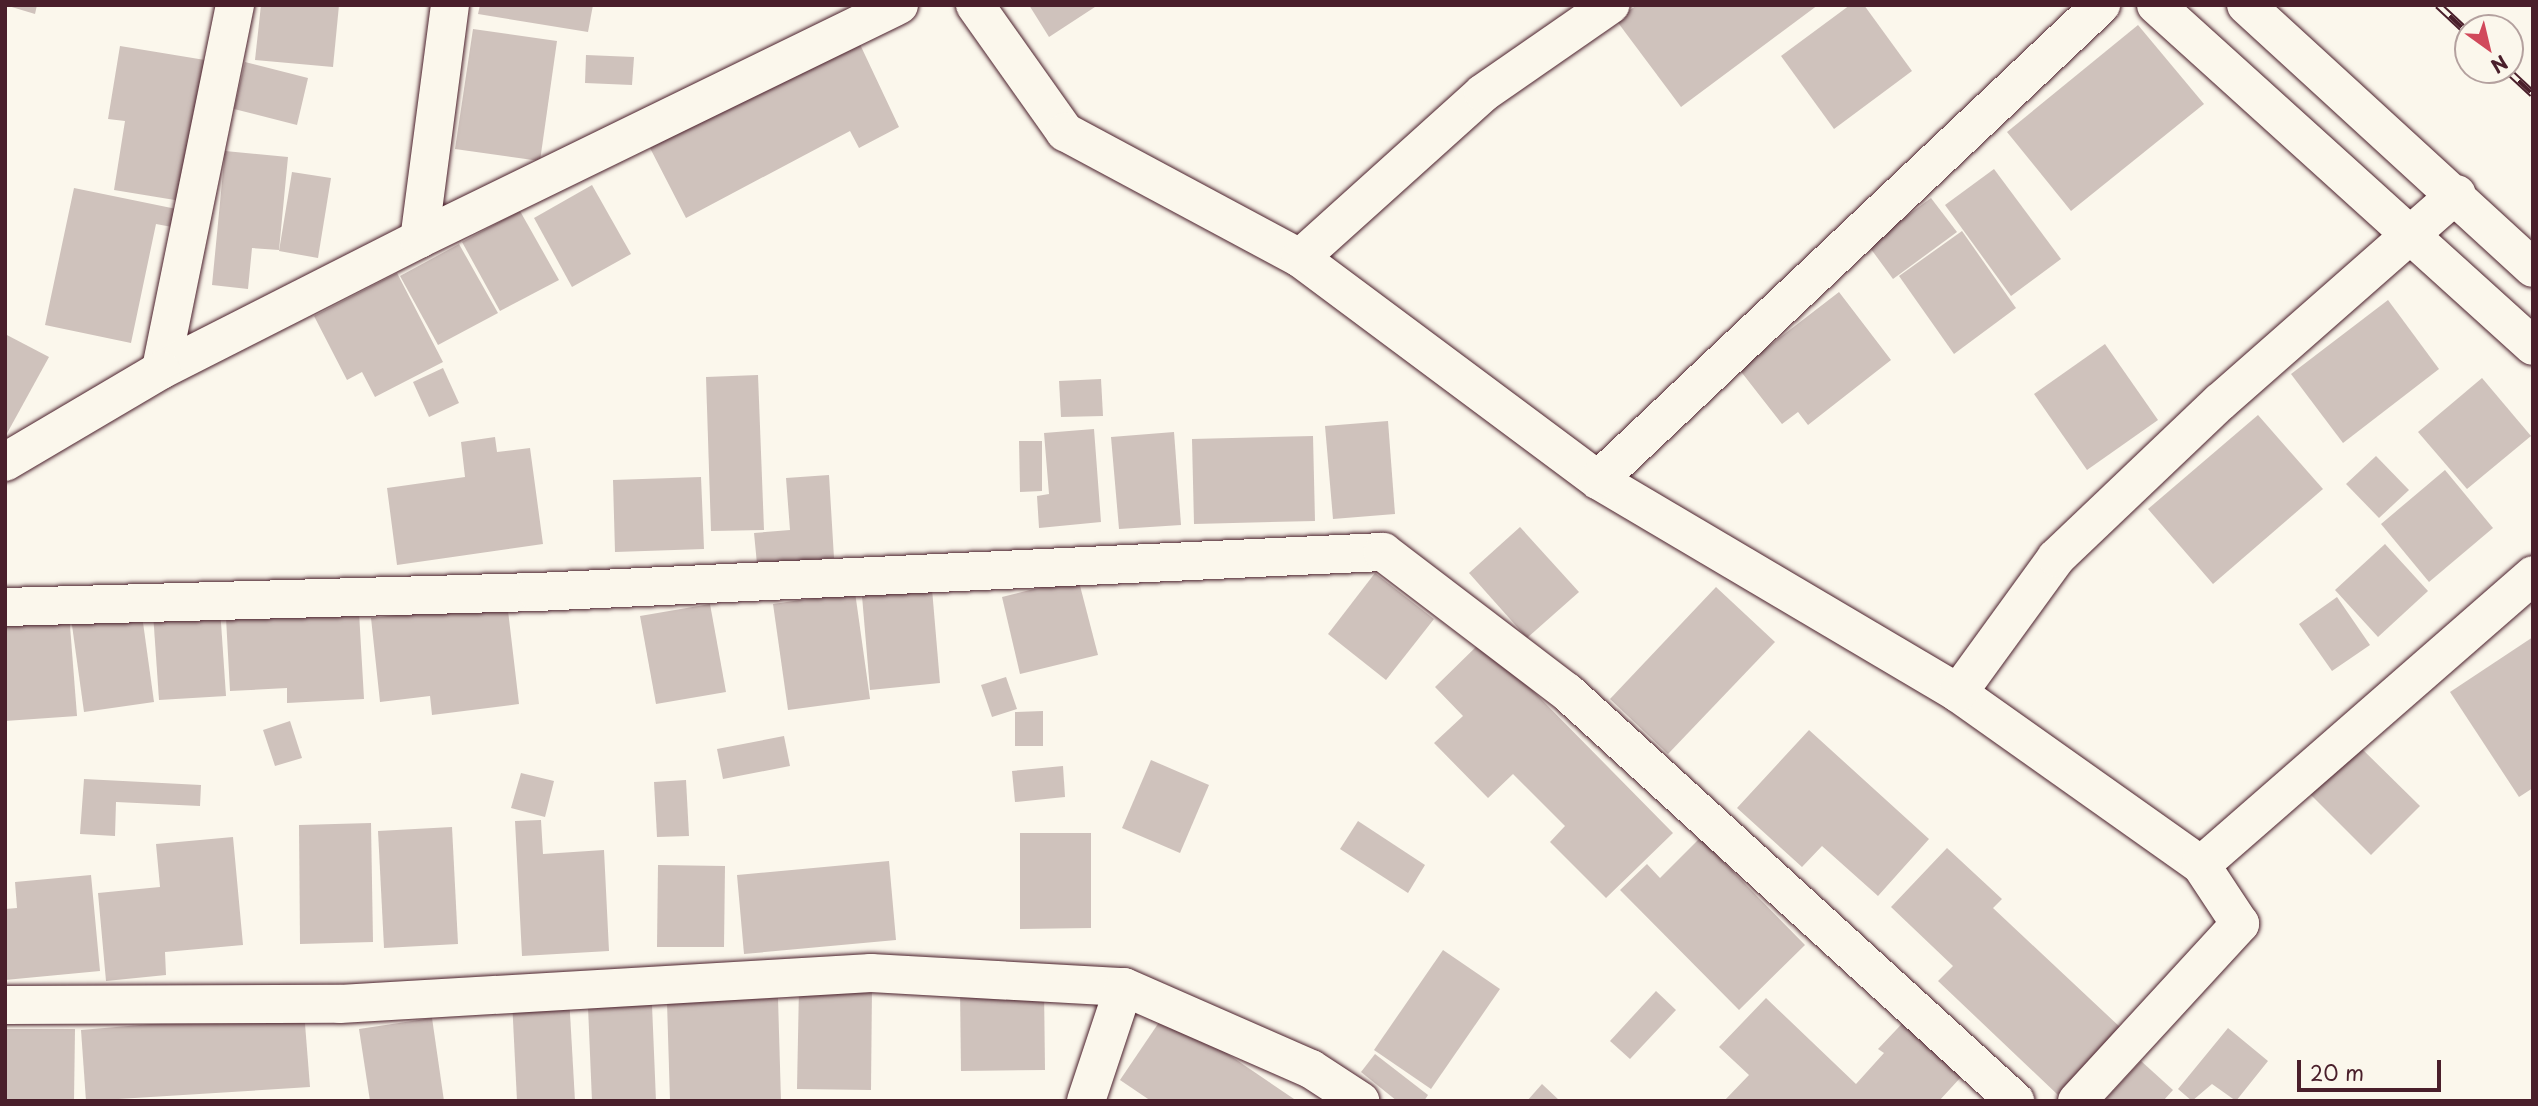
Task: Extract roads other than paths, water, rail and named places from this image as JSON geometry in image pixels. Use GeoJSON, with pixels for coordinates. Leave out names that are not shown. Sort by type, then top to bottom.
{"type":"FeatureCollection","features":[{"type":"Feature","properties":{"kind":"street"},"geometry":{"type":"LineString","coordinates":[[161,370],[235,5]]}},
{"type":"Feature","properties":{"kind":"street"},"geometry":{"type":"LineString","coordinates":[[419,239],[450,5]]}},
{"type":"Feature","properties":{"kind":"street"},"geometry":{"type":"LineString","coordinates":[[5,462],[161,370],[419,239],[899,5]]}},
{"type":"Feature","properties":{"kind":"street"},"geometry":{"type":"LineString","coordinates":[[975,5],[1065,132],[1300,258],[1598,480],[1958,693],[2201,865],[2240,924],[2077,1101]]}},
{"type":"Feature","properties":{"kind":"street"},"geometry":{"type":"LineString","coordinates":[[1300,258],[1483,93],[1611,5]]}},
{"type":"Feature","properties":{"kind":"street"},"geometry":{"type":"LineString","coordinates":[[1598,480],[2101,5]]}},
{"type":"Feature","properties":{"kind":"street"},"geometry":{"type":"LineString","coordinates":[[2156,5],[2533,346]]}},
{"type":"Feature","properties":{"kind":"street"},"geometry":{"type":"LineString","coordinates":[[2246,5],[2457,194],[2533,268]]}},
{"type":"Feature","properties":{"kind":"street"},"geometry":{"type":"LineString","coordinates":[[1958,693],[2056,558],[2220,402],[2457,194]]}},
{"type":"Feature","properties":{"kind":"street"},"geometry":{"type":"LineString","coordinates":[[5,607],[537,592],[1383,552],[1567,692],[2015,1101]]}},
{"type":"Feature","properties":{"kind":"street"},"geometry":{"type":"LineString","coordinates":[[2201,865],[2533,575]]}},
{"type":"Feature","properties":{"kind":"street"},"geometry":{"type":"LineString","coordinates":[[5,1005],[340,1004],[871,973],[1124,987],[1311,1069],[1360,1101]]}},
{"type":"Feature","properties":{"kind":"street"},"geometry":{"type":"LineString","coordinates":[[1086,1101],[1124,987]]}},
{"type":"Feature","properties":{"kind":"railway"},"geometry":{"type":"LineString","coordinates":[[2438,5],[2454,20]]}},
{"type":"Feature","properties":{"kind":"railway"},"geometry":{"type":"LineString","coordinates":[[2522,84],[2533,94]]}}]}
